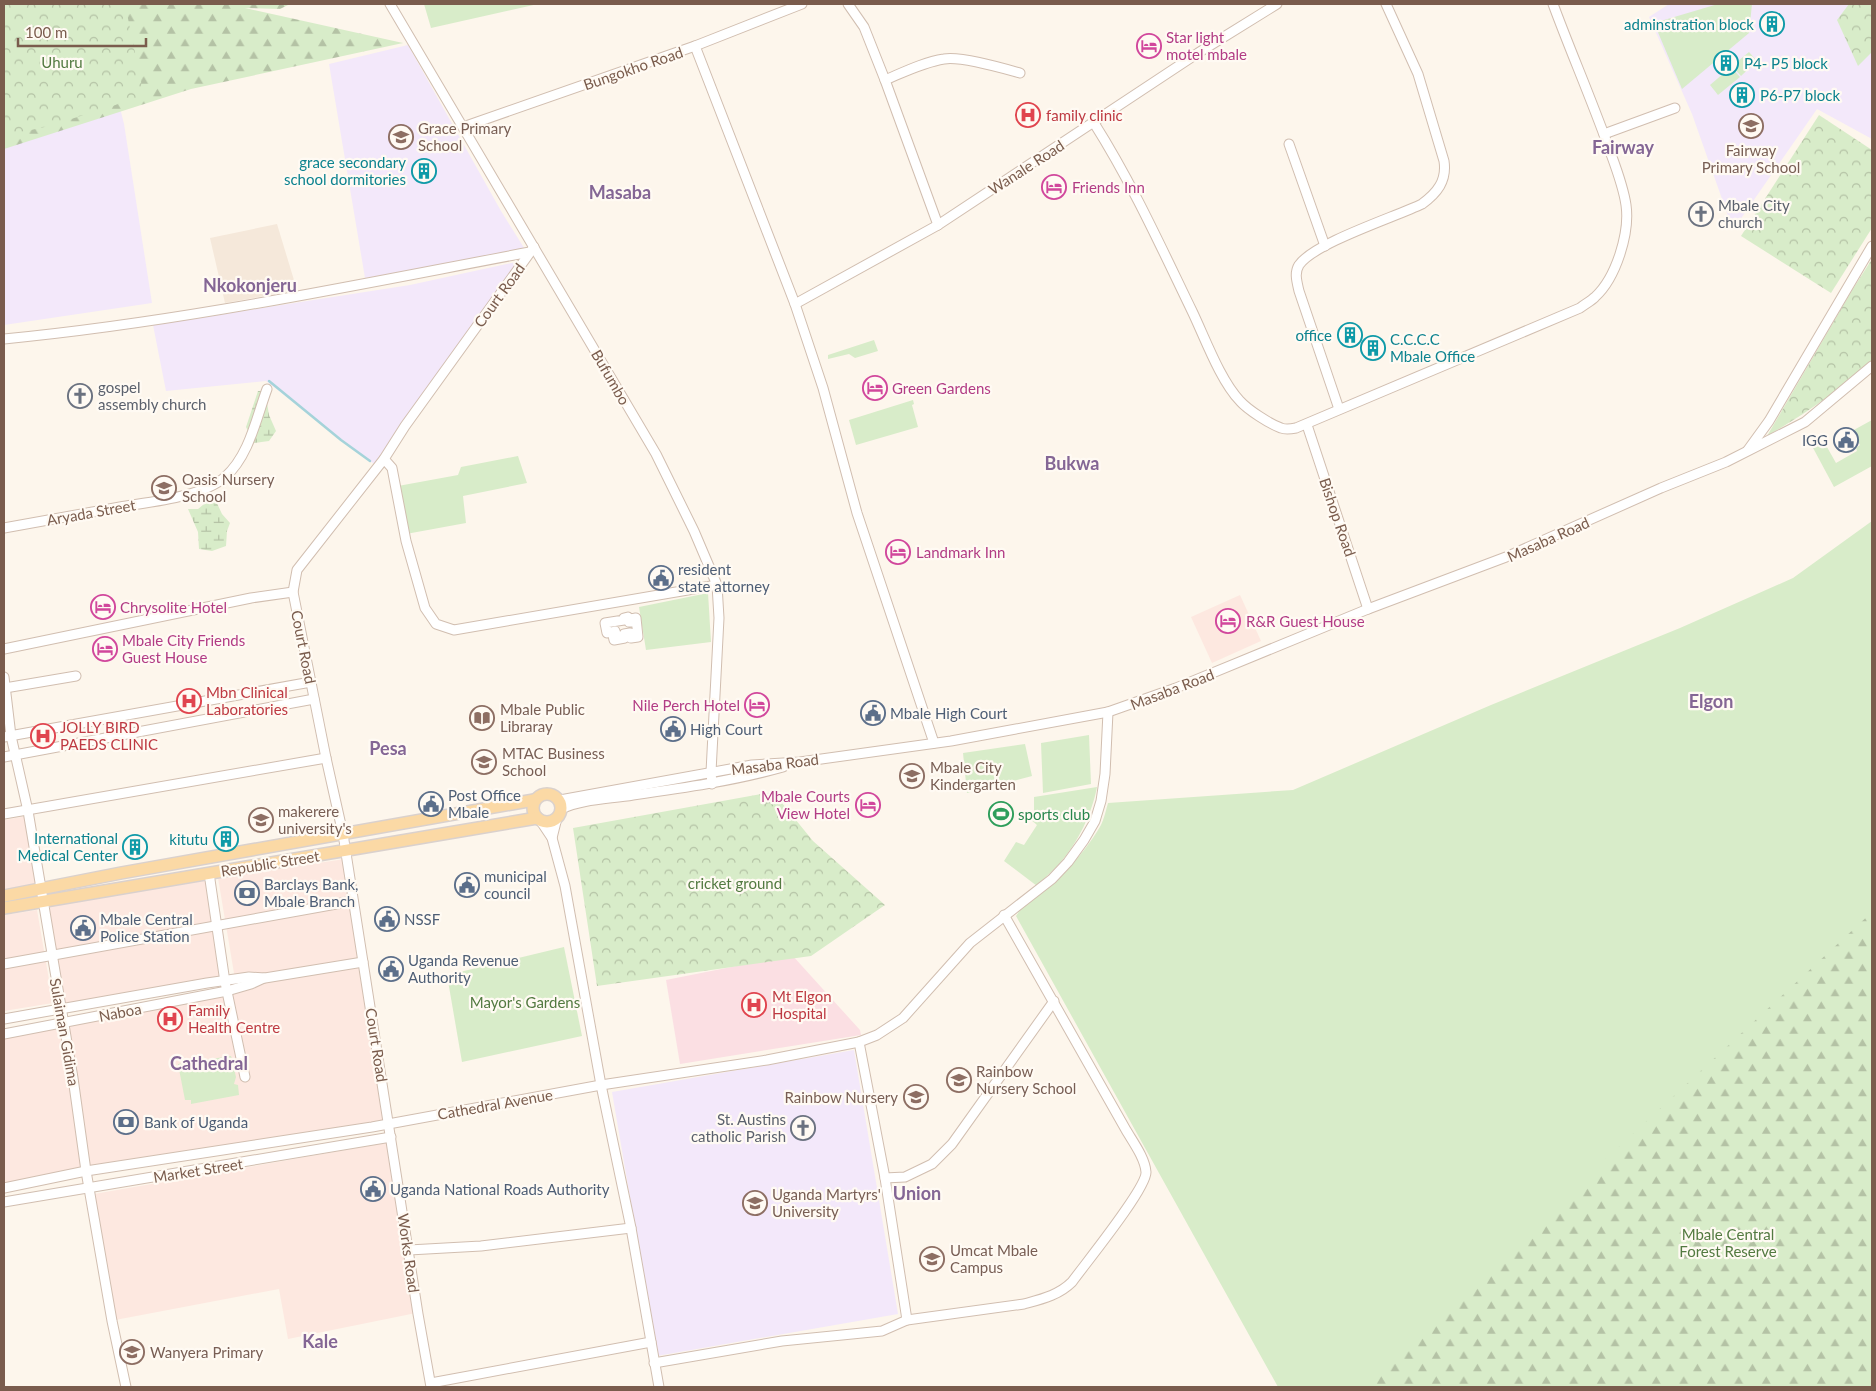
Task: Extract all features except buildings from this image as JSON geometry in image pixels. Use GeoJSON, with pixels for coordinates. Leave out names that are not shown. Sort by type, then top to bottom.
{"type":"FeatureCollection","features":[{"type":"Feature","properties":{"kind":"main road"},"geometry":{"type":"LineString","coordinates":[[547,793],[554,795],[560,809],[552,821],[538,819],[533,812],[534,800],[540,795],[547,793]]}},
{"type":"Feature","properties":{"kind":"main road","name":"Republic Street"},"geometry":{"type":"LineString","coordinates":[[4,896],[115,874],[534,800]]}},
{"type":"Feature","properties":{"kind":"main road","name":"Republic Street"},"geometry":{"type":"LineString","coordinates":[[4,908],[538,819]]}},
{"type":"Feature","properties":{"kind":"street","name":"Bufumbo"},"geometry":{"type":"LineString","coordinates":[[390,4],[463,127],[532,250],[656,454],[694,531],[717,585],[719,618],[711,772],[712,784]]}},
{"type":"Feature","properties":{"kind":"street","name":"Bungokho Road"},"geometry":{"type":"LineString","coordinates":[[463,127],[695,46],[802,4]]}},
{"type":"Feature","properties":{"kind":"street"},"geometry":{"type":"LineString","coordinates":[[848,4],[864,27],[938,225]]}},
{"type":"Feature","properties":{"kind":"street","name":"Wanale Road"},"geometry":{"type":"LineString","coordinates":[[795,304],[938,225],[1198,53],[1277,4]]}},
{"type":"Feature","properties":{"kind":"street"},"geometry":{"type":"LineString","coordinates":[[1339,409],[1308,318],[1296,275],[1298,266],[1325,246],[1422,204],[1434,195],[1445,175],[1444,161],[1418,74],[1386,4]]}},
{"type":"Feature","properties":{"kind":"street"},"geometry":{"type":"LineString","coordinates":[[1094,123],[1118,160],[1142,206],[1218,367],[1234,394],[1249,409],[1280,428],[1288,429],[1308,425],[1339,409],[1580,308],[1596,297],[1605,285],[1619,258],[1626,231],[1626,206],[1604,134],[1553,4]]}},
{"type":"Feature","properties":{"kind":"street"},"geometry":{"type":"LineString","coordinates":[[695,46],[795,304],[823,388],[856,513],[934,743]]}},
{"type":"Feature","properties":{"kind":"street"},"geometry":{"type":"LineString","coordinates":[[885,80],[946,58],[981,63],[1020,73]]}},
{"type":"Feature","properties":{"kind":"street"},"geometry":{"type":"LineString","coordinates":[[1604,134],[1675,108]]}},
{"type":"Feature","properties":{"kind":"street"},"geometry":{"type":"LineString","coordinates":[[1289,144],[1325,246]]}},
{"type":"Feature","properties":{"kind":"street"},"geometry":{"type":"LineString","coordinates":[[1748,450],[1769,420],[1872,246]]}},
{"type":"Feature","properties":{"kind":"street"},"geometry":{"type":"LineString","coordinates":[[4,339],[150,321],[532,250]]}},
{"type":"Feature","properties":{"kind":"street","name":"Court Road"},"geometry":{"type":"LineString","coordinates":[[389,1120],[343,834],[293,592],[297,570],[384,459],[408,422],[532,250]]}},
{"type":"Feature","properties":{"kind":"street","name":"Masaba Road"},"geometry":{"type":"LineString","coordinates":[[560,809],[711,772],[752,765],[800,762],[934,743],[1108,712],[1213,673],[1368,609],[1506,557],[1661,488],[1726,462],[1806,422],[1872,366]]}},
{"type":"Feature","properties":{"kind":"street","name":"Aryada Street"},"geometry":{"type":"LineString","coordinates":[[4,528],[178,496],[214,485],[224,478],[235,466],[247,444],[267,389]]}},
{"type":"Feature","properties":{"kind":"street","name":"Bishop Road"},"geometry":{"type":"LineString","coordinates":[[1308,425],[1368,609]]}},
{"type":"Feature","properties":{"kind":"street"},"geometry":{"type":"LineString","coordinates":[[384,459],[392,468],[406,542],[425,608],[436,624],[445,628],[454,630],[717,585]]}},
{"type":"Feature","properties":{"kind":"street"},"geometry":{"type":"LineString","coordinates":[[4,649],[251,598],[293,592]]}},
{"type":"Feature","properties":{"kind":"street"},"geometry":{"type":"LineString","coordinates":[[628,617],[629,622],[631,622],[631,619],[636,618],[638,637],[630,638],[630,633],[624,634],[625,638],[614,640],[613,635],[616,634],[615,631],[607,633],[605,623],[624,620],[624,618],[628,617]]}},
{"type":"Feature","properties":{"kind":"street"},"geometry":{"type":"LineString","coordinates":[[5,688],[76,676]]}},
{"type":"Feature","properties":{"kind":"street","name":"Sulaiman Gidima"},"geometry":{"type":"LineString","coordinates":[[4,677],[7,737],[15,755],[28,811],[73,1078],[86,1171],[112,1321],[126,1387]]}},
{"type":"Feature","properties":{"kind":"street"},"geometry":{"type":"LineString","coordinates":[[7,737],[311,682]]}},
{"type":"Feature","properties":{"kind":"street"},"geometry":{"type":"LineString","coordinates":[[4,757],[314,699]]}},
{"type":"Feature","properties":{"kind":"street","name":"Cathedral Avenue"},"geometry":{"type":"LineString","coordinates":[[389,1120],[758,1061],[859,1042],[877,1036],[903,1018],[970,943],[1045,885],[1068,862],[1084,840],[1095,822],[1101,801],[1105,774],[1108,712]]}},
{"type":"Feature","properties":{"kind":"street"},"geometry":{"type":"LineString","coordinates":[[4,814],[326,758]]}},
{"type":"Feature","properties":{"kind":"street"},"geometry":{"type":"LineString","coordinates":[[552,838],[560,809],[588,802],[712,784],[800,762]]}},
{"type":"Feature","properties":{"kind":"street"},"geometry":{"type":"LineString","coordinates":[[538,819],[552,838],[565,886],[601,1085],[631,1228],[659,1387]]}},
{"type":"Feature","properties":{"kind":"street"},"geometry":{"type":"LineString","coordinates":[[209,873],[226,986],[245,1077]]}},
{"type":"Feature","properties":{"kind":"street"},"geometry":{"type":"LineString","coordinates":[[4,964],[353,900]]}},
{"type":"Feature","properties":{"kind":"street"},"geometry":{"type":"LineString","coordinates":[[654,1363],[782,1341],[882,1331],[906,1320],[1024,1304],[1065,1289],[1072,1282],[1143,1183],[1146,1175],[1145,1166],[1004,915]]}},
{"type":"Feature","properties":{"kind":"street","name":"Naboa"},"geometry":{"type":"LineString","coordinates":[[4,1019],[60,1008],[251,984],[265,978],[363,962]]}},
{"type":"Feature","properties":{"kind":"street","name":"Naboa"},"geometry":{"type":"LineString","coordinates":[[4,1034],[63,1023],[226,986]]}},
{"type":"Feature","properties":{"kind":"street"},"geometry":{"type":"LineString","coordinates":[[885,1178],[906,1178],[932,1164],[952,1144],[1054,1001]]}},
{"type":"Feature","properties":{"kind":"street"},"geometry":{"type":"LineString","coordinates":[[859,1042],[885,1178],[906,1320]]}},
{"type":"Feature","properties":{"kind":"street","name":"Works Road"},"geometry":{"type":"LineString","coordinates":[[389,1120],[418,1314],[431,1385]]}},
{"type":"Feature","properties":{"kind":"street","name":"Market Street"},"geometry":{"type":"LineString","coordinates":[[4,1188],[86,1171],[288,1139],[389,1120]]}},
{"type":"Feature","properties":{"kind":"street","name":"Market Street"},"geometry":{"type":"LineString","coordinates":[[4,1202],[391,1137]]}},
{"type":"Feature","properties":{"kind":"street"},"geometry":{"type":"LineString","coordinates":[[288,1139],[290,1154]]}},
{"type":"Feature","properties":{"kind":"street"},"geometry":{"type":"LineString","coordinates":[[409,1250],[481,1246],[631,1228]]}},
{"type":"Feature","properties":{"kind":"street"},"geometry":{"type":"LineString","coordinates":[[431,1385],[651,1342]]}},
{"type":"Feature","properties":{"kind":"shaded area","name":"Fairway Primary School"},"geometry":{"type":"Polygon","coordinates":[[[1669,4],[1872,4],[1872,139],[1817,109],[1733,230],[1692,114],[1649,17],[1669,4]]]}},
{"type":"Feature","properties":{"kind":"shaded area","name":"Grace Primary School"},"geometry":{"type":"Polygon","coordinates":[[[408,45],[501,211],[526,251],[365,278],[329,64],[408,45]]]}},
{"type":"Feature","properties":{"kind":"shaded area"},"geometry":{"type":"Polygon","coordinates":[[[119,104],[124,124],[152,303],[4,325],[4,141],[119,104]]]}},
{"type":"Feature","properties":{"kind":"shaded area"},"geometry":{"type":"Polygon","coordinates":[[[277,224],[297,290],[225,303],[210,238],[277,224]]]}},
{"type":"Feature","properties":{"kind":"shaded area"},"geometry":{"type":"Polygon","coordinates":[[[516,262],[520,264],[515,272],[374,464],[266,381],[166,391],[153,325],[410,285],[516,262]]]}},
{"type":"Feature","properties":{"kind":"shaded area"},"geometry":{"type":"Polygon","coordinates":[[[1240,595],[1261,641],[1212,663],[1191,617],[1240,595]]]}},
{"type":"Feature","properties":{"kind":"shaded area"},"geometry":{"type":"Polygon","coordinates":[[[27,816],[41,886],[4,892],[4,820],[27,816]]]}},
{"type":"Feature","properties":{"kind":"shaded area"},"geometry":{"type":"Polygon","coordinates":[[[345,859],[360,959],[235,979],[218,878],[345,859]]]}},
{"type":"Feature","properties":{"kind":"shaded area"},"geometry":{"type":"Polygon","coordinates":[[[206,880],[215,926],[220,982],[61,1007],[44,904],[206,880]]]}},
{"type":"Feature","properties":{"kind":"shaded area"},"geometry":{"type":"Polygon","coordinates":[[[37,910],[53,1003],[4,1011],[4,915],[37,910]]]}},
{"type":"Feature","properties":{"kind":"shaded area","name":"Mt Elgon Hospital"},"geometry":{"type":"Polygon","coordinates":[[[792,955],[860,1030],[861,1035],[680,1064],[666,980],[792,955]]]}},
{"type":"Feature","properties":{"kind":"shaded area"},"geometry":{"type":"Polygon","coordinates":[[[363,967],[389,1124],[4,1185],[4,1034],[248,985],[363,967]]]}},
{"type":"Feature","properties":{"kind":"shaded area","name":"Uganda Martyrs' University"},"geometry":{"type":"Polygon","coordinates":[[[854,1050],[898,1314],[657,1356],[612,1092],[854,1050]]]}},
{"type":"Feature","properties":{"kind":"shaded area"},"geometry":{"type":"Polygon","coordinates":[[[391,1142],[416,1313],[288,1339],[279,1289],[110,1321],[94,1194],[391,1142]]]}},
{"type":"Feature","properties":{"kind":"green space"},"geometry":{"type":"Polygon","coordinates":[[[4,4],[290,4],[280,9],[245,8],[403,43],[191,89],[4,149],[4,4]]]}},
{"type":"Feature","properties":{"kind":"green space","name":"Uhuru"},"geometry":{"type":"Polygon","coordinates":[[[4,4],[125,4],[144,96],[49,126],[4,136],[4,4]]]}},
{"type":"Feature","properties":{"kind":"green space"},"geometry":{"type":"Polygon","coordinates":[[[424,4],[538,4],[431,28],[424,4]]]}},
{"type":"Feature","properties":{"kind":"green space"},"geometry":{"type":"Polygon","coordinates":[[[1718,4],[1752,4],[1749,33],[1682,89],[1654,23],[1718,4]]]}},
{"type":"Feature","properties":{"kind":"green space"},"geometry":{"type":"Polygon","coordinates":[[[1849,4],[1872,4],[1872,52],[1858,66],[1837,20],[1849,4]]]}},
{"type":"Feature","properties":{"kind":"green space"},"geometry":{"type":"Polygon","coordinates":[[[1749,52],[1757,61],[1741,76],[1732,66],[1749,52]]]}},
{"type":"Feature","properties":{"kind":"green space"},"geometry":{"type":"Polygon","coordinates":[[[1731,67],[1740,77],[1718,95],[1710,85],[1731,67]]]}},
{"type":"Feature","properties":{"kind":"green space"},"geometry":{"type":"Polygon","coordinates":[[[1819,115],[1872,150],[1872,228],[1831,293],[1741,236],[1819,115]]]}},
{"type":"Feature","properties":{"kind":"green space"},"geometry":{"type":"Polygon","coordinates":[[[1872,259],[1872,361],[1822,401],[1767,436],[1851,292],[1872,259]]]}},
{"type":"Feature","properties":{"kind":"green space"},"geometry":{"type":"Polygon","coordinates":[[[874,340],[878,351],[855,358],[849,354],[828,359],[828,355],[874,340]]]}},
{"type":"Feature","properties":{"kind":"green space"},"geometry":{"type":"Polygon","coordinates":[[[258,391],[265,391],[269,415],[276,431],[269,441],[254,443],[246,427],[258,391]]]}},
{"type":"Feature","properties":{"kind":"green space"},"geometry":{"type":"Polygon","coordinates":[[[913,400],[914,404],[912,405],[918,427],[856,445],[849,420],[913,400]]]}},
{"type":"Feature","properties":{"kind":"green space"},"geometry":{"type":"Polygon","coordinates":[[[1872,420],[1872,466],[1834,487],[1812,446],[1823,440],[1836,463],[1857,451],[1856,448],[1860,445],[1852,431],[1872,420]]]}},
{"type":"Feature","properties":{"kind":"green space"},"geometry":{"type":"Polygon","coordinates":[[[518,456],[527,483],[463,496],[466,523],[406,534],[398,486],[458,475],[461,467],[518,456]]]}},
{"type":"Feature","properties":{"kind":"green space"},"geometry":{"type":"Polygon","coordinates":[[[215,499],[222,514],[230,523],[227,531],[226,546],[212,551],[199,549],[198,532],[188,509],[198,509],[209,500],[215,499]]]}},
{"type":"Feature","properties":{"kind":"green space","name":"sports club"},"geometry":{"type":"Polygon","coordinates":[[[1872,521],[1872,1080],[1536,1387],[1278,1387],[1016,916],[1020,910],[1043,892],[1075,861],[1101,825],[1108,803],[1293,790],[1491,705],[1680,628],[1793,578],[1872,521]]]}},
{"type":"Feature","properties":{"kind":"green space"},"geometry":{"type":"Polygon","coordinates":[[[708,593],[711,642],[646,650],[639,607],[708,593]]]}},
{"type":"Feature","properties":{"kind":"green space"},"geometry":{"type":"Polygon","coordinates":[[[1089,735],[1091,784],[1043,793],[1041,743],[1089,735]]]}},
{"type":"Feature","properties":{"kind":"green space"},"geometry":{"type":"Polygon","coordinates":[[[1025,744],[1032,776],[967,793],[963,753],[1025,744]]]}},
{"type":"Feature","properties":{"kind":"green space"},"geometry":{"type":"Polygon","coordinates":[[[1097,787],[1088,817],[1072,847],[1059,864],[1037,886],[1004,861],[1016,842],[1024,845],[1037,825],[1030,819],[1034,811],[1034,797],[1097,787]]]}},
{"type":"Feature","properties":{"kind":"green space","name":"cricket ground"},"geometry":{"type":"Polygon","coordinates":[[[773,792],[813,841],[885,905],[811,956],[597,986],[573,828],[773,792]]]}},
{"type":"Feature","properties":{"kind":"green space","name":"Mbale Central Forest Reserve"},"geometry":{"type":"Polygon","coordinates":[[[1872,912],[1872,1387],[1360,1387],[1872,912]]]}},
{"type":"Feature","properties":{"kind":"green space","name":"Mayor's Gardens"},"geometry":{"type":"Polygon","coordinates":[[[564,947],[582,1036],[462,1062],[447,975],[564,947]]]}},
{"type":"Feature","properties":{"kind":"green space"},"geometry":{"type":"Polygon","coordinates":[[[231,1056],[236,1077],[234,1084],[238,1085],[239,1095],[191,1104],[191,1100],[185,1100],[178,1064],[231,1056]]]}},
{"type":"Feature","properties":{"kind":"waterway"},"geometry":{"type":"LineString","coordinates":[[269,381],[341,440],[370,461]]}},
{"type":"Feature","properties":{"kind":"place","name":"adminstration block"},"geometry":{"type":"Point","coordinates":[1772,24]}},
{"type":"Feature","properties":{"kind":"place","name":"Star light motel mbale"},"geometry":{"type":"Point","coordinates":[1149,46]}},
{"type":"Feature","properties":{"kind":"place","name":"P4- P5 block"},"geometry":{"type":"Point","coordinates":[1726,63]}},
{"type":"Feature","properties":{"kind":"place","name":"P6-P7 block"},"geometry":{"type":"Point","coordinates":[1742,95]}},
{"type":"Feature","properties":{"kind":"place","name":"family clinic"},"geometry":{"type":"Point","coordinates":[1028,115]}},
{"type":"Feature","properties":{"kind":"place","name":"Fairway Primary School"},"geometry":{"type":"Point","coordinates":[1751,126]}},
{"type":"Feature","properties":{"kind":"place","name":"Grace Primary School"},"geometry":{"type":"Point","coordinates":[401,137]}},
{"type":"Feature","properties":{"kind":"place","name":"grace secondary school dormitories"},"geometry":{"type":"Point","coordinates":[424,171]}},
{"type":"Feature","properties":{"kind":"place","name":"Friends Inn"},"geometry":{"type":"Point","coordinates":[1054,187]}},
{"type":"Feature","properties":{"kind":"place","name":"Mbale City church"},"geometry":{"type":"Point","coordinates":[1701,214]}},
{"type":"Feature","properties":{"kind":"place","name":"office"},"geometry":{"type":"Point","coordinates":[1350,335]}},
{"type":"Feature","properties":{"kind":"place","name":"C.C.C.C Mbale Office"},"geometry":{"type":"Point","coordinates":[1373,348]}},
{"type":"Feature","properties":{"kind":"place","name":"Green Gardens"},"geometry":{"type":"Point","coordinates":[875,388]}},
{"type":"Feature","properties":{"kind":"place","name":"gospel assembly church"},"geometry":{"type":"Point","coordinates":[80,396]}},
{"type":"Feature","properties":{"kind":"place","name":"IGG"},"geometry":{"type":"Point","coordinates":[1846,440]}},
{"type":"Feature","properties":{"kind":"place","name":"Oasis Nursery School"},"geometry":{"type":"Point","coordinates":[164,488]}},
{"type":"Feature","properties":{"kind":"place","name":"Landmark Inn"},"geometry":{"type":"Point","coordinates":[898,552]}},
{"type":"Feature","properties":{"kind":"place","name":"resident state attorney"},"geometry":{"type":"Point","coordinates":[661,578]}},
{"type":"Feature","properties":{"kind":"place","name":"Chrysolite Hotel"},"geometry":{"type":"Point","coordinates":[103,607]}},
{"type":"Feature","properties":{"kind":"place","name":"R&R Guest House"},"geometry":{"type":"Point","coordinates":[1228,621]}},
{"type":"Feature","properties":{"kind":"place","name":"Mbale City Friends Guest House"},"geometry":{"type":"Point","coordinates":[105,649]}},
{"type":"Feature","properties":{"kind":"place","name":"Mbn Clinical Laboratories"},"geometry":{"type":"Point","coordinates":[189,701]}},
{"type":"Feature","properties":{"kind":"place","name":"Nile Perch Hotel"},"geometry":{"type":"Point","coordinates":[757,705]}},
{"type":"Feature","properties":{"kind":"place","name":"Mbale High Court"},"geometry":{"type":"Point","coordinates":[873,713]}},
{"type":"Feature","properties":{"kind":"place","name":"Mbale Public Libraray"},"geometry":{"type":"Point","coordinates":[482,718]}},
{"type":"Feature","properties":{"kind":"place","name":"High Court"},"geometry":{"type":"Point","coordinates":[673,729]}},
{"type":"Feature","properties":{"kind":"place","name":"JOLLY BIRD PAEDS CLINIC"},"geometry":{"type":"Point","coordinates":[43,736]}},
{"type":"Feature","properties":{"kind":"place","name":"MTAC Business School"},"geometry":{"type":"Point","coordinates":[484,762]}},
{"type":"Feature","properties":{"kind":"place","name":"Mbale City Kindergarten"},"geometry":{"type":"Point","coordinates":[912,776]}},
{"type":"Feature","properties":{"kind":"place","name":"Post Office Mbale"},"geometry":{"type":"Point","coordinates":[431,804]}},
{"type":"Feature","properties":{"kind":"place","name":"Mbale Courts View Hotel"},"geometry":{"type":"Point","coordinates":[868,805]}},
{"type":"Feature","properties":{"kind":"place","name":"sports club"},"geometry":{"type":"Point","coordinates":[1001,814]}},
{"type":"Feature","properties":{"kind":"place","name":"makerere university's"},"geometry":{"type":"Point","coordinates":[261,820]}},
{"type":"Feature","properties":{"kind":"place","name":"kitutu"},"geometry":{"type":"Point","coordinates":[226,839]}},
{"type":"Feature","properties":{"kind":"place","name":"International Medical Center"},"geometry":{"type":"Point","coordinates":[135,847]}},
{"type":"Feature","properties":{"kind":"place","name":"municipal council"},"geometry":{"type":"Point","coordinates":[467,885]}},
{"type":"Feature","properties":{"kind":"place","name":"Barclays Bank, Mbale Branch"},"geometry":{"type":"Point","coordinates":[247,893]}},
{"type":"Feature","properties":{"kind":"place","name":"NSSF"},"geometry":{"type":"Point","coordinates":[387,919]}},
{"type":"Feature","properties":{"kind":"place","name":"Mbale Central Police Station"},"geometry":{"type":"Point","coordinates":[83,928]}},
{"type":"Feature","properties":{"kind":"place","name":"Uganda Revenue Authority"},"geometry":{"type":"Point","coordinates":[391,969]}},
{"type":"Feature","properties":{"kind":"place","name":"Mt Elgon Hospital"},"geometry":{"type":"Point","coordinates":[754,1005]}},
{"type":"Feature","properties":{"kind":"place","name":"Family Health Centre"},"geometry":{"type":"Point","coordinates":[170,1019]}},
{"type":"Feature","properties":{"kind":"place","name":"Rainbow Nursery School"},"geometry":{"type":"Point","coordinates":[959,1080]}},
{"type":"Feature","properties":{"kind":"place","name":"Rainbow Nursery"},"geometry":{"type":"Point","coordinates":[916,1097]}},
{"type":"Feature","properties":{"kind":"place","name":"Bank of Uganda"},"geometry":{"type":"Point","coordinates":[126,1122]}},
{"type":"Feature","properties":{"kind":"place","name":"St. Austins catholic Parish"},"geometry":{"type":"Point","coordinates":[803,1128]}},
{"type":"Feature","properties":{"kind":"place","name":"Uganda National Roads Authority"},"geometry":{"type":"Point","coordinates":[373,1189]}},
{"type":"Feature","properties":{"kind":"place","name":"Uganda Martyrs' University"},"geometry":{"type":"Point","coordinates":[755,1203]}},
{"type":"Feature","properties":{"kind":"place","name":"Umcat Mbale Campus"},"geometry":{"type":"Point","coordinates":[932,1259]}},
{"type":"Feature","properties":{"kind":"place","name":"Wanyera Primary"},"geometry":{"type":"Point","coordinates":[132,1352]}},
{"type":"Feature","properties":{"kind":"district","name":"Fairway"},"geometry":{"type":"Point","coordinates":[1623,147]}},
{"type":"Feature","properties":{"kind":"district","name":"Masaba"},"geometry":{"type":"Point","coordinates":[620,192]}},
{"type":"Feature","properties":{"kind":"district","name":"Nkokonjeru"},"geometry":{"type":"Point","coordinates":[250,285]}},
{"type":"Feature","properties":{"kind":"district","name":"Bukwa"},"geometry":{"type":"Point","coordinates":[1072,463]}},
{"type":"Feature","properties":{"kind":"district","name":"Elgon"},"geometry":{"type":"Point","coordinates":[1711,701]}},
{"type":"Feature","properties":{"kind":"district","name":"Pesa"},"geometry":{"type":"Point","coordinates":[388,748]}},
{"type":"Feature","properties":{"kind":"district","name":"Cathedral"},"geometry":{"type":"Point","coordinates":[209,1063]}},
{"type":"Feature","properties":{"kind":"district","name":"Union"},"geometry":{"type":"Point","coordinates":[917,1193]}},
{"type":"Feature","properties":{"kind":"district","name":"Kale"},"geometry":{"type":"Point","coordinates":[320,1341]}}]}
